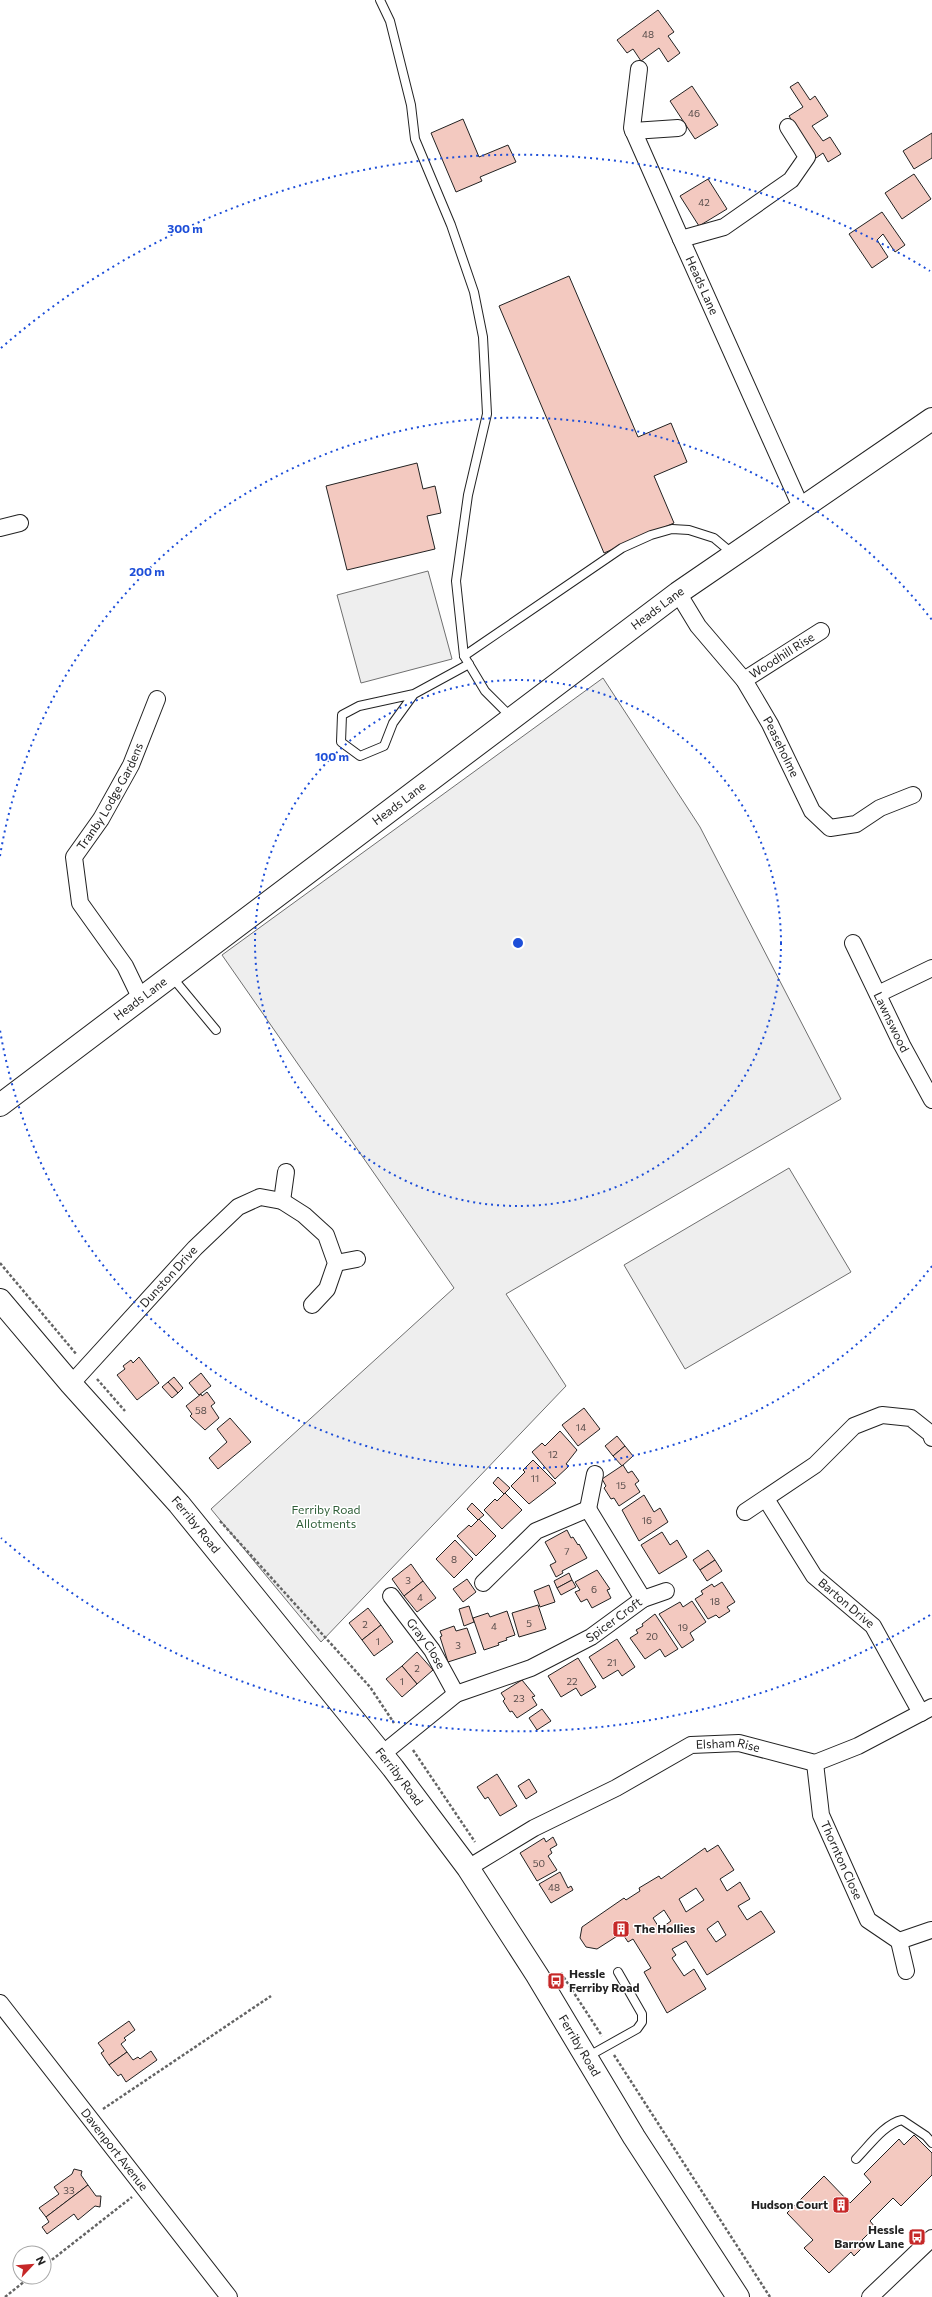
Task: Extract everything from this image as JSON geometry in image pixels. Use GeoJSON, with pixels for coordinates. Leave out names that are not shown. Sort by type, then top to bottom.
{"type":"FeatureCollection","features":[{"type":"Feature","properties":{"kind":"street","name":"Heads Lane"},"geometry":{"type":"LineString","coordinates":[[639,69],[632,128],[633,131],[801,507]]}},
{"type":"Feature","properties":{"kind":"street","name":"Heads Lane"},"geometry":{"type":"LineString","coordinates":[[681,239],[724,227],[791,180],[807,156],[788,127]]}},
{"type":"Feature","properties":{"kind":"street"},"geometry":{"type":"LineString","coordinates":[[633,131],[678,128]]}},
{"type":"Feature","properties":{"kind":"street","name":"Heads Lane"},"geometry":{"type":"LineString","coordinates":[[0,1105],[170,975],[678,593],[801,507],[932,419]]}},
{"type":"Feature","properties":{"kind":"street"},"geometry":{"type":"LineString","coordinates":[[0,528],[20,523]]}},
{"type":"Feature","properties":{"kind":"street","name":"Peaseholme"},"geometry":{"type":"LineString","coordinates":[[678,593],[698,626],[744,680],[770,724],[812,811],[830,828],[856,824],[880,808],[913,795]]}},
{"type":"Feature","properties":{"kind":"street","name":"Woodhill Rise"},"geometry":{"type":"LineString","coordinates":[[744,680],[821,631]]}},
{"type":"Feature","properties":{"kind":"street","name":"Tranby Lodge Gardens"},"geometry":{"type":"LineString","coordinates":[[140,998],[125,966],[80,903],[74,857],[101,820],[131,766],[157,699]]}},
{"type":"Feature","properties":{"kind":"street","name":"Lawnswood"},"geometry":{"type":"LineString","coordinates":[[853,943],[932,1100]]}},
{"type":"Feature","properties":{"kind":"street"},"geometry":{"type":"LineString","coordinates":[[878,994],[932,968]]}},
{"type":"Feature","properties":{"kind":"street"},"geometry":{"type":"LineString","coordinates":[[282,1200],[286,1172]]}},
{"type":"Feature","properties":{"kind":"street","name":"Dunston Drive"},"geometry":{"type":"LineString","coordinates":[[71,1384],[195,1248],[238,1206],[260,1197],[282,1200],[304,1215],[326,1235],[336,1263]]}},
{"type":"Feature","properties":{"kind":"street"},"geometry":{"type":"LineString","coordinates":[[312,1305],[327,1289],[336,1263],[357,1259]]}},
{"type":"Feature","properties":{"kind":"street","name":"Ferriby Road"},"geometry":{"type":"LineString","coordinates":[[0,1300],[71,1384],[179,1504],[381,1755],[468,1868],[537,1975],[634,2137],[738,2297]]}},
{"type":"Feature","properties":{"kind":"street"},"geometry":{"type":"LineString","coordinates":[[745,1512],[815,1465],[854,1426],[882,1415],[911,1418],[931,1434],[932,1438]]}},
{"type":"Feature","properties":{"kind":"street"},"geometry":{"type":"LineString","coordinates":[[483,1583],[536,1531],[588,1509],[595,1474]]}},
{"type":"Feature","properties":{"kind":"street","name":"Barton Drive"},"geometry":{"type":"LineString","coordinates":[[766,1499],[814,1576],[872,1626],[926,1710]]}},
{"type":"Feature","properties":{"kind":"street","name":"Spicer Croft"},"geometry":{"type":"LineString","coordinates":[[381,1755],[456,1694],[538,1664],[591,1637],[643,1599],[588,1509]]}},
{"type":"Feature","properties":{"kind":"street"},"geometry":{"type":"LineString","coordinates":[[643,1599],[666,1590]]}},
{"type":"Feature","properties":{"kind":"street","name":"Gray Close"},"geometry":{"type":"LineString","coordinates":[[391,1596],[432,1650],[456,1694]]}},
{"type":"Feature","properties":{"kind":"street"},"geometry":{"type":"LineString","coordinates":[[815,1763],[858,1746],[926,1710]]}},
{"type":"Feature","properties":{"kind":"street","name":"Elsham Rise"},"geometry":{"type":"LineString","coordinates":[[468,1868],[534,1828],[616,1788],[691,1745],[739,1743],[815,1763]]}},
{"type":"Feature","properties":{"kind":"street","name":"Thornton Close"},"geometry":{"type":"LineString","coordinates":[[815,1763],[821,1815],[868,1920],[899,1941]]}},
{"type":"Feature","properties":{"kind":"street"},"geometry":{"type":"LineString","coordinates":[[906,1971],[899,1941],[931,1930]]}},
{"type":"Feature","properties":{"kind":"street","name":"Davenport Avenue"},"geometry":{"type":"LineString","coordinates":[[0,2003],[229,2297]]}},
{"type":"Feature","properties":{"kind":"street"},"geometry":{"type":"LineString","coordinates":[[870,2297],[932,2238]]}},
{"type":"Feature","properties":{"kind":"lane"},"geometry":{"type":"LineString","coordinates":[[380,0],[392,28],[411,105],[416,139],[459,248],[474,292],[482,337],[487,414],[468,495],[456,581],[464,656],[485,691],[512,719]]}},
{"type":"Feature","properties":{"kind":"lane"},"geometry":{"type":"LineString","coordinates":[[464,656],[622,548],[651,535],[672,529],[689,530],[714,538],[734,555]]}},
{"type":"Feature","properties":{"kind":"lane"},"geometry":{"type":"LineString","coordinates":[[414,694],[393,723],[384,746],[360,756],[340,742],[342,715],[359,706],[414,694],[469,664]]}},
{"type":"Feature","properties":{"kind":"lane"},"geometry":{"type":"LineString","coordinates":[[170,975],[216,1030]]}},
{"type":"Feature","properties":{"kind":"lane"},"geometry":{"type":"LineString","coordinates":[[586,2057],[637,2029],[642,2022],[642,2014],[618,1972]]}},
{"type":"Feature","properties":{"kind":"lane"},"geometry":{"type":"LineString","coordinates":[[856,2159],[889,2125],[896,2121],[902,2120],[912,2126],[932,2143]]}},
{"type":"Feature","properties":{"kind":"path"},"geometry":{"type":"LineString","coordinates":[[90,2118],[271,1996]]}},
{"type":"Feature","properties":{"kind":"path"},"geometry":{"type":"LineString","coordinates":[[52,2260],[144,2188]]}},
{"type":"Feature","properties":{"kind":"path"},"geometry":{"type":"LineString","coordinates":[[5,2297],[20,2285]]}},
{"type":"Feature","properties":{"kind":"green space"},"geometry":{"type":"Polygon","coordinates":[[[428,571],[452,659],[361,683],[337,595],[428,571]]]}},
{"type":"Feature","properties":{"kind":"green space","name":"Ferriby Road Allotments"},"geometry":{"type":"Polygon","coordinates":[[[603,678],[700,827],[841,1099],[506,1294],[566,1386],[321,1642],[211,1509],[454,1288],[222,955],[603,678]]]}},
{"type":"Feature","properties":{"kind":"green space"},"geometry":{"type":"Polygon","coordinates":[[[789,1168],[851,1272],[685,1369],[624,1265],[789,1168]]]}},
{"type":"Feature","properties":{"kind":"building"},"geometry":{"type":"Polygon","coordinates":[[[658,10],[674,32],[668,36],[680,53],[668,62],[659,48],[641,61],[633,49],[627,53],[617,40],[658,10]]]}},
{"type":"Feature","properties":{"kind":"building"},"geometry":{"type":"Polygon","coordinates":[[[798,82],[810,100],[815,96],[828,116],[812,126],[823,141],[830,137],[841,154],[828,162],[823,153],[816,158],[789,116],[803,107],[790,87],[798,82]]]}},
{"type":"Feature","properties":{"kind":"building"},"geometry":{"type":"Polygon","coordinates":[[[692,86],[718,125],[695,139],[670,101],[692,86]]]}},
{"type":"Feature","properties":{"kind":"building"},"geometry":{"type":"Polygon","coordinates":[[[463,119],[479,157],[508,145],[516,162],[480,177],[482,181],[456,192],[431,133],[463,119]]]}},
{"type":"Feature","properties":{"kind":"building"},"geometry":{"type":"Polygon","coordinates":[[[932,133],[932,158],[914,169],[903,151],[932,133]]]}},
{"type":"Feature","properties":{"kind":"building"},"geometry":{"type":"Polygon","coordinates":[[[914,174],[931,199],[902,219],[885,193],[914,174]]]}},
{"type":"Feature","properties":{"kind":"building"},"geometry":{"type":"Polygon","coordinates":[[[708,179],[727,209],[699,226],[680,196],[708,179]]]}},
{"type":"Feature","properties":{"kind":"building"},"geometry":{"type":"Polygon","coordinates":[[[882,212],[905,245],[895,252],[883,234],[877,240],[888,257],[872,268],[849,234],[882,212]]]}},
{"type":"Feature","properties":{"kind":"building"},"geometry":{"type":"Polygon","coordinates":[[[569,276],[638,437],[671,423],[687,462],[654,476],[674,523],[604,553],[499,306],[569,276]]]}},
{"type":"Feature","properties":{"kind":"building"},"geometry":{"type":"Polygon","coordinates":[[[417,463],[423,489],[435,486],[441,513],[427,516],[435,549],[347,570],[326,486],[417,463]]]}},
{"type":"Feature","properties":{"kind":"building"},"geometry":{"type":"Polygon","coordinates":[[[139,1357],[159,1383],[137,1400],[117,1375],[125,1369],[123,1366],[131,1360],[133,1363],[139,1357]]]}},
{"type":"Feature","properties":{"kind":"building"},"geometry":{"type":"Polygon","coordinates":[[[201,1373],[211,1386],[199,1395],[189,1383],[201,1373]]]}},
{"type":"Feature","properties":{"kind":"building"},"geometry":{"type":"Polygon","coordinates":[[[174,1377],[183,1388],[178,1393],[168,1382],[174,1377]]]}},
{"type":"Feature","properties":{"kind":"building"},"geometry":{"type":"Polygon","coordinates":[[[168,1382],[178,1393],[172,1398],[162,1387],[168,1382]]]}},
{"type":"Feature","properties":{"kind":"building"},"geometry":{"type":"Polygon","coordinates":[[[207,1392],[215,1403],[211,1406],[219,1418],[205,1430],[190,1416],[192,1414],[186,1406],[201,1394],[202,1396],[207,1392]]]}},
{"type":"Feature","properties":{"kind":"building"},"geometry":{"type":"Polygon","coordinates":[[[584,1408],[600,1429],[578,1446],[562,1425],[584,1408]]]}},
{"type":"Feature","properties":{"kind":"building"},"geometry":{"type":"Polygon","coordinates":[[[230,1418],[251,1442],[218,1469],[209,1458],[227,1442],[217,1429],[230,1418]]]}},
{"type":"Feature","properties":{"kind":"building"},"geometry":{"type":"Polygon","coordinates":[[[560,1431],[577,1450],[566,1464],[569,1466],[555,1479],[532,1452],[542,1443],[545,1446],[560,1431]]]}},
{"type":"Feature","properties":{"kind":"building"},"geometry":{"type":"Polygon","coordinates":[[[617,1436],[625,1446],[613,1456],[605,1446],[617,1436]]]}},
{"type":"Feature","properties":{"kind":"building"},"geometry":{"type":"Polygon","coordinates":[[[625,1446],[633,1456],[622,1466],[613,1456],[625,1446]]]}},
{"type":"Feature","properties":{"kind":"building"},"geometry":{"type":"Polygon","coordinates":[[[533,1460],[556,1483],[529,1504],[511,1486],[525,1472],[523,1470],[533,1460]]]}},
{"type":"Feature","properties":{"kind":"building"},"geometry":{"type":"Polygon","coordinates":[[[623,1465],[628,1473],[632,1471],[639,1481],[635,1484],[640,1492],[619,1506],[614,1498],[611,1499],[604,1488],[606,1486],[602,1479],[623,1465]]]}},
{"type":"Feature","properties":{"kind":"building"},"geometry":{"type":"Polygon","coordinates":[[[498,1477],[510,1488],[504,1494],[493,1483],[498,1477]]]}},
{"type":"Feature","properties":{"kind":"building"},"geometry":{"type":"Polygon","coordinates":[[[505,1493],[522,1510],[502,1529],[484,1510],[495,1499],[497,1501],[505,1493]]]}},
{"type":"Feature","properties":{"kind":"building"},"geometry":{"type":"Polygon","coordinates":[[[644,1495],[654,1512],[660,1508],[668,1522],[639,1541],[622,1510],[644,1495]]]}},
{"type":"Feature","properties":{"kind":"building"},"geometry":{"type":"Polygon","coordinates":[[[472,1503],[484,1515],[478,1520],[467,1509],[472,1503]]]}},
{"type":"Feature","properties":{"kind":"building"},"geometry":{"type":"Polygon","coordinates":[[[479,1519],[496,1536],[476,1556],[457,1536],[469,1525],[471,1527],[479,1519]]]}},
{"type":"Feature","properties":{"kind":"building"},"geometry":{"type":"Polygon","coordinates":[[[567,1530],[571,1538],[573,1537],[578,1545],[579,1544],[587,1558],[562,1571],[563,1573],[556,1577],[550,1565],[556,1562],[545,1542],[567,1530]]]}},
{"type":"Feature","properties":{"kind":"building"},"geometry":{"type":"Polygon","coordinates":[[[662,1532],[670,1545],[677,1540],[687,1557],[659,1574],[641,1545],[662,1532]]]}},
{"type":"Feature","properties":{"kind":"building"},"geometry":{"type":"Polygon","coordinates":[[[455,1540],[473,1559],[454,1578],[436,1559],[455,1540]]]}},
{"type":"Feature","properties":{"kind":"building"},"geometry":{"type":"Polygon","coordinates":[[[708,1550],[715,1560],[700,1570],[693,1560],[708,1550]]]}},
{"type":"Feature","properties":{"kind":"building"},"geometry":{"type":"Polygon","coordinates":[[[715,1560],[722,1571],[707,1581],[700,1570],[715,1560]]]}},
{"type":"Feature","properties":{"kind":"building"},"geometry":{"type":"Polygon","coordinates":[[[411,1564],[423,1581],[404,1596],[392,1579],[411,1564]]]}},
{"type":"Feature","properties":{"kind":"building"},"geometry":{"type":"Polygon","coordinates":[[[597,1570],[610,1589],[607,1590],[611,1598],[592,1608],[587,1599],[581,1602],[575,1592],[580,1590],[575,1582],[597,1570]]]}},
{"type":"Feature","properties":{"kind":"building"},"geometry":{"type":"Polygon","coordinates":[[[569,1573],[572,1580],[557,1588],[554,1581],[569,1573]]]}},
{"type":"Feature","properties":{"kind":"building"},"geometry":{"type":"Polygon","coordinates":[[[467,1579],[476,1592],[463,1602],[453,1589],[467,1579]]]}},
{"type":"Feature","properties":{"kind":"building"},"geometry":{"type":"Polygon","coordinates":[[[572,1580],[576,1587],[561,1595],[557,1588],[572,1580]]]}},
{"type":"Feature","properties":{"kind":"building"},"geometry":{"type":"Polygon","coordinates":[[[423,1581],[436,1598],[417,1612],[404,1596],[423,1581]]]}},
{"type":"Feature","properties":{"kind":"building"},"geometry":{"type":"Polygon","coordinates":[[[722,1582],[735,1602],[727,1607],[730,1611],[719,1618],[716,1615],[708,1619],[695,1599],[703,1594],[701,1591],[712,1584],[714,1587],[722,1582]]]}},
{"type":"Feature","properties":{"kind":"building"},"geometry":{"type":"Polygon","coordinates":[[[549,1585],[555,1602],[540,1607],[534,1591],[549,1585]]]}},
{"type":"Feature","properties":{"kind":"building"},"geometry":{"type":"Polygon","coordinates":[[[692,1601],[706,1622],[690,1633],[694,1640],[682,1648],[659,1614],[680,1602],[683,1607],[692,1601]]]}},
{"type":"Feature","properties":{"kind":"building"},"geometry":{"type":"Polygon","coordinates":[[[538,1605],[546,1629],[519,1637],[512,1613],[538,1605]]]}},
{"type":"Feature","properties":{"kind":"building"},"geometry":{"type":"Polygon","coordinates":[[[469,1606],[474,1622],[464,1626],[459,1609],[469,1606]]]}},
{"type":"Feature","properties":{"kind":"building"},"geometry":{"type":"Polygon","coordinates":[[[368,1608],[381,1625],[362,1640],[349,1623],[368,1608]]]}},
{"type":"Feature","properties":{"kind":"building"},"geometry":{"type":"Polygon","coordinates":[[[507,1611],[515,1635],[498,1643],[499,1645],[484,1650],[473,1618],[488,1613],[490,1617],[507,1611]]]}},
{"type":"Feature","properties":{"kind":"building"},"geometry":{"type":"Polygon","coordinates":[[[655,1614],[678,1649],[665,1657],[660,1649],[645,1659],[630,1638],[638,1633],[636,1630],[643,1626],[642,1624],[655,1614]]]}},
{"type":"Feature","properties":{"kind":"building"},"geometry":{"type":"Polygon","coordinates":[[[381,1625],[393,1642],[374,1656],[362,1640],[381,1625]]]}},
{"type":"Feature","properties":{"kind":"building"},"geometry":{"type":"Polygon","coordinates":[[[454,1626],[456,1631],[467,1628],[476,1653],[448,1662],[440,1637],[442,1636],[440,1631],[454,1626]]]}},
{"type":"Feature","properties":{"kind":"building"},"geometry":{"type":"Polygon","coordinates":[[[617,1639],[635,1667],[622,1676],[618,1670],[603,1679],[589,1657],[617,1639]]]}},
{"type":"Feature","properties":{"kind":"building"},"geometry":{"type":"Polygon","coordinates":[[[417,1652],[433,1670],[417,1684],[402,1666],[417,1652]]]}},
{"type":"Feature","properties":{"kind":"building"},"geometry":{"type":"Polygon","coordinates":[[[578,1658],[596,1687],[581,1696],[576,1688],[561,1697],[548,1676],[578,1658]]]}},
{"type":"Feature","properties":{"kind":"building"},"geometry":{"type":"Polygon","coordinates":[[[402,1666],[417,1684],[402,1697],[386,1679],[402,1666]]]}},
{"type":"Feature","properties":{"kind":"building"},"geometry":{"type":"Polygon","coordinates":[[[522,1680],[535,1696],[532,1697],[537,1705],[517,1718],[512,1711],[510,1712],[503,1701],[505,1699],[501,1693],[522,1680]]]}},
{"type":"Feature","properties":{"kind":"building"},"geometry":{"type":"Polygon","coordinates":[[[542,1709],[551,1721],[537,1730],[529,1718],[542,1709]]]}},
{"type":"Feature","properties":{"kind":"building"},"geometry":{"type":"Polygon","coordinates":[[[497,1774],[517,1806],[500,1816],[488,1797],[485,1799],[477,1787],[497,1774]]]}},
{"type":"Feature","properties":{"kind":"building"},"geometry":{"type":"Polygon","coordinates":[[[529,1779],[537,1792],[526,1799],[518,1786],[529,1779]]]}},
{"type":"Feature","properties":{"kind":"building"},"geometry":{"type":"Polygon","coordinates":[[[553,1837],[557,1845],[550,1849],[552,1853],[548,1856],[557,1870],[537,1881],[520,1853],[544,1838],[546,1842],[553,1837]]]}},
{"type":"Feature","properties":{"kind":"building","name":"The Hollies"},"geometry":{"type":"Polygon","coordinates":[[[718,1845],[734,1870],[720,1879],[727,1891],[740,1882],[750,1899],[738,1906],[747,1920],[761,1911],[775,1932],[707,1975],[686,1941],[672,1949],[676,1955],[672,1958],[684,1976],[694,1969],[706,1989],[667,2013],[644,1972],[651,1968],[633,1939],[628,1942],[622,1933],[597,1949],[586,1947],[580,1938],[582,1927],[624,1898],[626,1900],[640,1891],[639,1888],[659,1876],[661,1879],[705,1848],[707,1852],[718,1845]],[[696,1888],[679,1899],[686,1912],[704,1900],[696,1888]],[[664,1910],[653,1918],[660,1929],[671,1921],[664,1910]],[[718,1921],[707,1929],[716,1942],[726,1935],[718,1921]]]}},
{"type":"Feature","properties":{"kind":"building"},"geometry":{"type":"Polygon","coordinates":[[[560,1872],[568,1888],[571,1886],[573,1890],[551,1903],[539,1884],[560,1872]]]}},
{"type":"Feature","properties":{"kind":"building"},"geometry":{"type":"Polygon","coordinates":[[[129,2021],[135,2030],[124,2038],[126,2040],[121,2044],[127,2052],[109,2065],[101,2053],[104,2051],[98,2043],[129,2021]]]}},
{"type":"Feature","properties":{"kind":"building"},"geometry":{"type":"Polygon","coordinates":[[[151,2051],[157,2060],[126,2082],[121,2074],[118,2076],[109,2065],[127,2052],[133,2060],[138,2057],[140,2059],[151,2051]]]}},
{"type":"Feature","properties":{"kind":"building","name":"Hudson Court"},"geometry":{"type":"Polygon","coordinates":[[[914,2135],[932,2153],[932,2175],[901,2206],[893,2198],[870,2221],[875,2227],[862,2240],[866,2244],[854,2256],[851,2252],[829,2273],[804,2248],[813,2240],[787,2213],[824,2176],[850,2203],[871,2182],[864,2174],[899,2139],[904,2145],[914,2135]]]}},
{"type":"Feature","properties":{"kind":"building"},"geometry":{"type":"Polygon","coordinates":[[[74,2169],[82,2171],[81,2175],[88,2185],[46,2217],[39,2208],[59,2194],[54,2187],[72,2174],[74,2169]]]}},
{"type":"Feature","properties":{"kind":"building"},"geometry":{"type":"Polygon","coordinates":[[[88,2185],[96,2196],[101,2196],[100,2207],[95,2206],[78,2220],[74,2214],[47,2234],[42,2227],[49,2222],[46,2217],[88,2185]]]}},
{"type":"Feature","properties":{"kind":"place","name":"The Hollies"},"geometry":{"type":"Point","coordinates":[621,1929]}},
{"type":"Feature","properties":{"kind":"place","name":"Hessle Ferriby Road"},"geometry":{"type":"Point","coordinates":[556,1981]}},
{"type":"Feature","properties":{"kind":"place","name":"Hudson Court"},"geometry":{"type":"Point","coordinates":[841,2205]}},
{"type":"Feature","properties":{"kind":"place","name":"Hessle Barrow Lane"},"geometry":{"type":"Point","coordinates":[917,2237]}}]}
